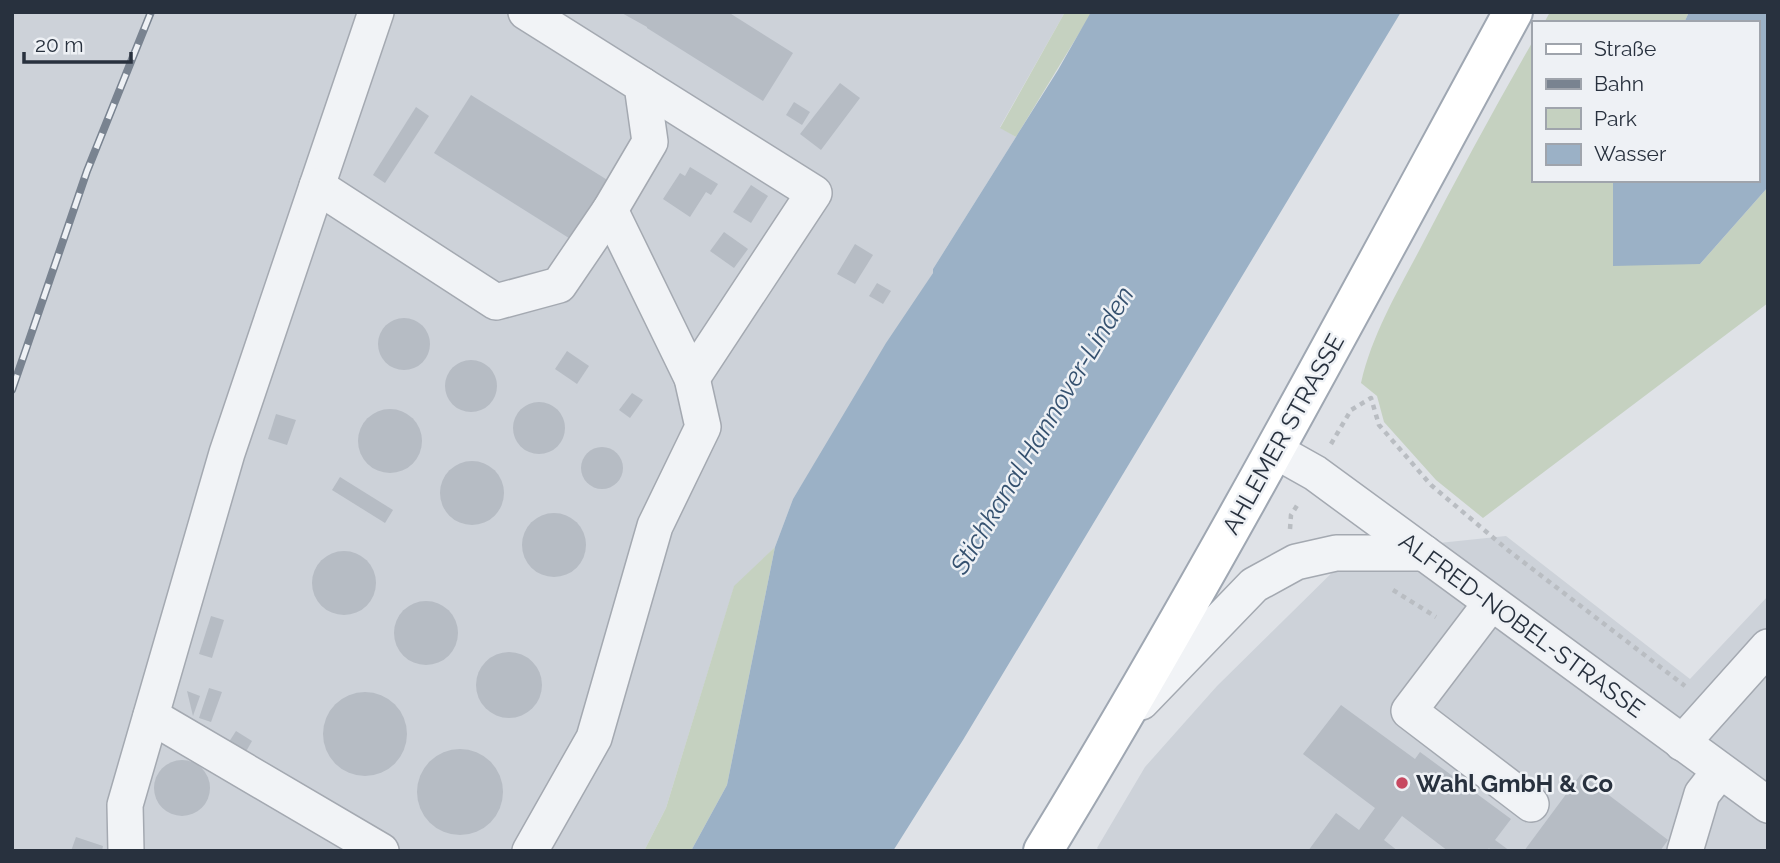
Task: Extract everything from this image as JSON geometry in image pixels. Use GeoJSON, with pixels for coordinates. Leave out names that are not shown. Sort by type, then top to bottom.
{"type":"FeatureCollection","features":[{"type":"Feature","properties":{"kind":"main road","name":"AHLEMER STRASSE"},"geometry":{"type":"LineString","coordinates":[[1043,851],[1124,719],[1513,12]]}},
{"type":"Feature","properties":{"kind":"street"},"geometry":{"type":"LineString","coordinates":[[126,851],[125,806],[227,453],[376,12]]}},
{"type":"Feature","properties":{"kind":"street"},"geometry":{"type":"LineString","coordinates":[[526,12],[814,192],[692,378]]}},
{"type":"Feature","properties":{"kind":"street"},"geometry":{"type":"LineString","coordinates":[[317,186],[496,302],[559,285],[610,210],[650,142],[642,86]]}},
{"type":"Feature","properties":{"kind":"street"},"geometry":{"type":"LineString","coordinates":[[530,851],[594,738],[655,526],[703,427],[692,378],[610,210]]}},
{"type":"Feature","properties":{"kind":"street","name":"ALFRED-NOBEL-STRASSE"},"geometry":{"type":"LineString","coordinates":[[1274,450],[1315,473],[1768,805]]}},
{"type":"Feature","properties":{"kind":"street"},"geometry":{"type":"LineString","coordinates":[[1124,719],[1254,585],[1296,562],[1336,553],[1424,553]]}},
{"type":"Feature","properties":{"kind":"street"},"geometry":{"type":"LineString","coordinates":[[1491,603],[1409,711],[1531,804]]}},
{"type":"Feature","properties":{"kind":"street"},"geometry":{"type":"LineString","coordinates":[[1682,743],[1768,647]]}},
{"type":"Feature","properties":{"kind":"street"},"geometry":{"type":"LineString","coordinates":[[151,716],[381,851]]}},
{"type":"Feature","properties":{"kind":"street"},"geometry":{"type":"LineString","coordinates":[[1685,851],[1702,794],[1720,771]]}},
{"type":"Feature","properties":{"kind":"shaded area"},"geometry":{"type":"Polygon","coordinates":[[[12,12],[1065,12],[1000,127],[1016,137],[793,499],[775,547],[734,587],[666,808],[644,851],[12,851],[12,12]]]}},
{"type":"Feature","properties":{"kind":"shaded area"},"geometry":{"type":"Polygon","coordinates":[[[1506,536],[1690,679],[1768,596],[1768,851],[1100,851],[1097,848],[1145,767],[1217,686],[1353,552],[1506,536]]]}},
{"type":"Feature","properties":{"kind":"green space"},"geometry":{"type":"Polygon","coordinates":[[[1065,12],[1092,12],[1016,137],[1000,128],[1065,12]]]}},
{"type":"Feature","properties":{"kind":"green space"},"geometry":{"type":"Polygon","coordinates":[[[1550,12],[1689,12],[1685,21],[1545,21],[1550,12]]]}},
{"type":"Feature","properties":{"kind":"green space"},"geometry":{"type":"Polygon","coordinates":[[[1532,43],[1532,182],[1612,182],[1700,264],[1768,187],[1768,303],[1483,518],[1436,480],[1384,422],[1377,396],[1361,383],[1372,347],[1395,296],[1532,43]]]}},
{"type":"Feature","properties":{"kind":"green space"},"geometry":{"type":"Polygon","coordinates":[[[775,547],[727,785],[691,851],[644,851],[666,808],[734,586],[775,547]]]}},
{"type":"Feature","properties":{"kind":"water","name":"Stichkanal Hannover-Linden"},"geometry":{"type":"Polygon","coordinates":[[[1091,12],[1401,12],[963,740],[893,851],[691,851],[727,785],[775,547],[793,499],[886,343],[933,273],[1058,70],[1091,12]]]}},
{"type":"Feature","properties":{"kind":"water"},"geometry":{"type":"Polygon","coordinates":[[[1689,12],[1768,12],[1768,187],[1700,264],[1613,266],[1613,182],[1759,182],[1759,21],[1685,21],[1689,12]]]}},
{"type":"Feature","properties":{"kind":"building"},"geometry":{"type":"Polygon","coordinates":[[[620,12],[728,12],[793,53],[763,101],[620,12]]]}},
{"type":"Feature","properties":{"kind":"building"},"geometry":{"type":"Polygon","coordinates":[[[840,83],[860,98],[821,150],[800,134],[840,83]]]}},
{"type":"Feature","properties":{"kind":"building"},"geometry":{"type":"Polygon","coordinates":[[[471,95],[617,186],[580,245],[434,153],[471,95]]]}},
{"type":"Feature","properties":{"kind":"building"},"geometry":{"type":"Polygon","coordinates":[[[794,102],[810,112],[802,125],[786,115],[794,102]]]}},
{"type":"Feature","properties":{"kind":"building"},"geometry":{"type":"Polygon","coordinates":[[[416,107],[429,116],[385,183],[373,175],[416,107]]]}},
{"type":"Feature","properties":{"kind":"building"},"geometry":{"type":"Polygon","coordinates":[[[690,167],[718,184],[711,195],[706,192],[690,217],[663,199],[680,173],[685,176],[690,167]]]}},
{"type":"Feature","properties":{"kind":"building"},"geometry":{"type":"Polygon","coordinates":[[[751,185],[768,196],[751,223],[733,212],[751,185]]]}},
{"type":"Feature","properties":{"kind":"building"},"geometry":{"type":"Polygon","coordinates":[[[724,232],[748,249],[734,268],[710,251],[724,232]]]}},
{"type":"Feature","properties":{"kind":"building"},"geometry":{"type":"Polygon","coordinates":[[[855,244],[873,255],[855,284],[837,274],[855,244]]]}},
{"type":"Feature","properties":{"kind":"building"},"geometry":{"type":"Polygon","coordinates":[[[877,283],[891,291],[883,304],[869,296],[877,283]]]}},
{"type":"Feature","properties":{"kind":"building"},"geometry":{"type":"Polygon","coordinates":[[[404,318],[423,325],[430,344],[423,363],[404,370],[385,363],[378,344],[385,325],[404,318]]]}},
{"type":"Feature","properties":{"kind":"building"},"geometry":{"type":"Polygon","coordinates":[[[567,351],[589,366],[577,384],[555,369],[567,351]]]}},
{"type":"Feature","properties":{"kind":"building"},"geometry":{"type":"Polygon","coordinates":[[[471,360],[490,367],[497,386],[490,405],[471,412],[452,405],[445,386],[452,367],[471,360]]]}},
{"type":"Feature","properties":{"kind":"building"},"geometry":{"type":"Polygon","coordinates":[[[632,393],[643,400],[630,418],[619,410],[632,393]]]}},
{"type":"Feature","properties":{"kind":"building"},"geometry":{"type":"Polygon","coordinates":[[[539,402],[558,409],[565,428],[558,447],[539,454],[520,447],[513,428],[520,409],[539,402]]]}},
{"type":"Feature","properties":{"kind":"building"},"geometry":{"type":"Polygon","coordinates":[[[384,409],[396,409],[413,418],[420,429],[420,453],[413,464],[396,473],[384,473],[372,468],[363,459],[358,447],[358,435],[363,423],[372,414],[384,409]]]}},
{"type":"Feature","properties":{"kind":"building"},"geometry":{"type":"Polygon","coordinates":[[[276,414],[296,420],[287,445],[268,439],[276,414]]]}},
{"type":"Feature","properties":{"kind":"building"},"geometry":{"type":"Polygon","coordinates":[[[602,447],[617,453],[623,468],[617,483],[602,489],[587,483],[581,468],[587,453],[602,447]]]}},
{"type":"Feature","properties":{"kind":"building"},"geometry":{"type":"Polygon","coordinates":[[[466,461],[478,461],[495,470],[502,481],[502,505],[495,516],[478,525],[466,525],[454,520],[445,511],[440,499],[440,487],[445,475],[454,466],[466,461]]]}},
{"type":"Feature","properties":{"kind":"building"},"geometry":{"type":"Polygon","coordinates":[[[340,477],[393,510],[385,523],[332,490],[340,477]]]}},
{"type":"Feature","properties":{"kind":"building"},"geometry":{"type":"Polygon","coordinates":[[[548,513],[560,513],[577,522],[584,533],[584,557],[577,568],[560,577],[548,577],[536,572],[527,563],[522,551],[522,539],[527,527],[536,518],[548,513]]]}},
{"type":"Feature","properties":{"kind":"building"},"geometry":{"type":"Polygon","coordinates":[[[338,551],[350,551],[367,560],[374,571],[374,595],[367,606],[350,615],[338,615],[326,610],[317,601],[312,589],[312,577],[317,565],[326,556],[338,551]]]}},
{"type":"Feature","properties":{"kind":"building"},"geometry":{"type":"Polygon","coordinates":[[[420,601],[432,601],[449,610],[456,621],[456,645],[449,656],[432,665],[420,665],[408,660],[399,651],[394,639],[394,627],[399,615],[408,606],[420,601]]]}},
{"type":"Feature","properties":{"kind":"building"},"geometry":{"type":"Polygon","coordinates":[[[211,616],[224,620],[212,658],[199,654],[211,616]]]}},
{"type":"Feature","properties":{"kind":"building"},"geometry":{"type":"Polygon","coordinates":[[[509,652],[532,662],[542,685],[532,708],[509,718],[486,708],[476,685],[486,662],[509,652]]]}},
{"type":"Feature","properties":{"kind":"building"},"geometry":{"type":"Polygon","coordinates":[[[209,688],[222,692],[211,722],[199,718],[209,688]]]}},
{"type":"Feature","properties":{"kind":"building"},"geometry":{"type":"Polygon","coordinates":[[[187,691],[200,696],[193,716],[187,691]]]}},
{"type":"Feature","properties":{"kind":"building"},"geometry":{"type":"Polygon","coordinates":[[[357,692],[373,692],[389,699],[400,710],[407,726],[404,750],[395,764],[373,776],[357,776],[341,769],[330,758],[323,742],[323,726],[330,710],[341,699],[357,692]]]}},
{"type":"Feature","properties":{"kind":"building","name":"Wahl GmbH & Co"},"geometry":{"type":"Polygon","coordinates":[[[1341,705],[1415,759],[1420,752],[1511,819],[1495,840],[1510,851],[1491,851],[1489,848],[1487,851],[1448,851],[1402,816],[1384,840],[1398,851],[1308,851],[1336,813],[1359,830],[1375,808],[1303,754],[1341,705]]]}},
{"type":"Feature","properties":{"kind":"building"},"geometry":{"type":"Polygon","coordinates":[[[236,731],[252,741],[244,755],[227,745],[236,731]]]}},
{"type":"Feature","properties":{"kind":"building"},"geometry":{"type":"Polygon","coordinates":[[[460,749],[476,753],[490,762],[499,776],[503,792],[499,808],[490,822],[476,831],[460,835],[444,831],[430,822],[421,808],[417,792],[421,776],[430,762],[444,753],[460,749]]]}},
{"type":"Feature","properties":{"kind":"building"},"geometry":{"type":"Polygon","coordinates":[[[182,760],[193,762],[202,768],[208,777],[208,799],[202,808],[193,814],[182,816],[171,814],[162,808],[156,799],[154,788],[156,777],[162,768],[171,762],[182,760]]]}},
{"type":"Feature","properties":{"kind":"building"},"geometry":{"type":"Polygon","coordinates":[[[1581,774],[1668,840],[1660,851],[1524,851],[1581,774]]]}},
{"type":"Feature","properties":{"kind":"building"},"geometry":{"type":"Polygon","coordinates":[[[76,837],[103,846],[102,851],[71,851],[76,837]]]}},
{"type":"Feature","properties":{"kind":"railway"},"geometry":{"type":"LineString","coordinates":[[12,390],[87,171],[151,12]]}},
{"type":"Feature","properties":{"kind":"place","name":"Wahl GmbH & Co"},"geometry":{"type":"Point","coordinates":[1402,783]}}]}
